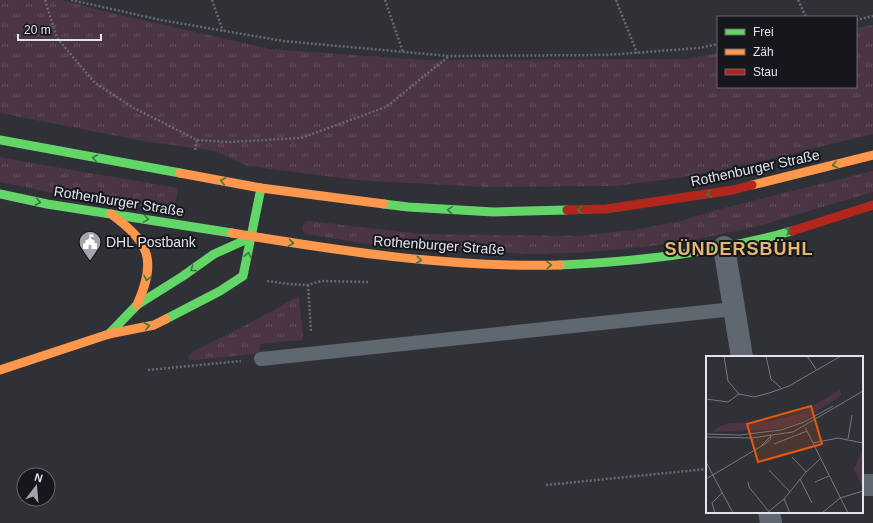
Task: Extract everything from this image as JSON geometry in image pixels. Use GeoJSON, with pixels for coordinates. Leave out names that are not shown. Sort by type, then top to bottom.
{"type":"FeatureCollection","features":[{"type":"Feature","properties":{"kind":"main road","name":"Rothenburger Straße"},"geometry":{"type":"LineString","coordinates":[[0,140],[262,188],[408,208],[494,212],[599,209],[733,190],[873,155]]}},
{"type":"Feature","properties":{"kind":"main road"},"geometry":{"type":"LineString","coordinates":[[0,370],[108,334],[154,325],[220,291],[243,276],[262,188]]}},
{"type":"Feature","properties":{"kind":"main road","name":"Rothenburger Straße"},"geometry":{"type":"LineString","coordinates":[[0,194],[47,204],[252,237],[394,257],[438,262],[515,265],[591,263],[666,256],[724,247],[775,235],[873,205]]}},
{"type":"Feature","properties":{"kind":"main road"},"geometry":{"type":"LineString","coordinates":[[110,213],[126,224],[137,236],[143,244],[149,261],[149,273],[146,284],[137,305]]}},
{"type":"Feature","properties":{"kind":"main road"},"geometry":{"type":"LineString","coordinates":[[108,334],[137,305],[183,276],[214,254],[252,237]]}},
{"type":"Feature","properties":{"kind":"street"},"geometry":{"type":"LineString","coordinates":[[724,247],[742,356]]}},
{"type":"Feature","properties":{"kind":"street"},"geometry":{"type":"LineString","coordinates":[[769,513],[771,523]]}},
{"type":"Feature","properties":{"kind":"lane"},"geometry":{"type":"LineString","coordinates":[[261,360],[734,309]]}},
{"type":"Feature","properties":{"kind":"path"},"geometry":{"type":"LineString","coordinates":[[45,0],[57,38],[95,83],[134,108],[197,140],[229,142],[301,138],[386,106],[449,56]]}},
{"type":"Feature","properties":{"kind":"path"},"geometry":{"type":"LineString","coordinates":[[72,0],[161,20],[283,41],[449,56],[607,55],[699,48],[717,44]]}},
{"type":"Feature","properties":{"kind":"path"},"geometry":{"type":"LineString","coordinates":[[212,0],[223,31]]}},
{"type":"Feature","properties":{"kind":"path"},"geometry":{"type":"LineString","coordinates":[[385,0],[403,52]]}},
{"type":"Feature","properties":{"kind":"path"},"geometry":{"type":"LineString","coordinates":[[616,0],[637,52]]}},
{"type":"Feature","properties":{"kind":"path"},"geometry":{"type":"LineString","coordinates":[[798,0],[806,16]]}},
{"type":"Feature","properties":{"kind":"path"},"geometry":{"type":"LineString","coordinates":[[857,20],[873,16]]}},
{"type":"Feature","properties":{"kind":"path"},"geometry":{"type":"LineString","coordinates":[[243,276],[289,284],[308,285],[321,281],[372,282]]}},
{"type":"Feature","properties":{"kind":"path"},"geometry":{"type":"LineString","coordinates":[[308,285],[313,354]]}},
{"type":"Feature","properties":{"kind":"path"},"geometry":{"type":"LineString","coordinates":[[148,370],[261,360]]}},
{"type":"Feature","properties":{"kind":"path"},"geometry":{"type":"LineString","coordinates":[[546,485],[706,469]]}},
{"type":"Feature","properties":{"kind":"green space"},"geometry":{"type":"Polygon","coordinates":[[[0,0],[62,0],[111,13],[270,49],[425,60],[685,59],[717,53],[717,88],[857,88],[857,28],[873,25],[873,134],[744,165],[678,178],[615,186],[485,187],[357,180],[248,166],[215,151],[143,141],[0,113],[0,0]]]}},
{"type":"Feature","properties":{"kind":"green space"},"geometry":{"type":"Polygon","coordinates":[[[0,157],[178,188],[174,212],[67,196],[0,182],[0,157]]]}},
{"type":"Feature","properties":{"kind":"green space"},"geometry":{"type":"Polygon","coordinates":[[[873,171],[873,192],[755,227],[702,238],[645,247],[574,253],[524,254],[367,244],[306,234],[302,228],[305,222],[308,221],[422,234],[577,236],[634,230],[677,222],[720,209],[873,171]]]}},
{"type":"Feature","properties":{"kind":"green space"},"geometry":{"type":"Polygon","coordinates":[[[299,296],[303,340],[260,344],[260,353],[196,360],[190,360],[188,358],[192,352],[299,296]]]}},
{"type":"Feature","properties":{"kind":"traffic: fast"},"geometry":{"type":"LineString","coordinates":[[0,140],[180,173]]}},
{"type":"Feature","properties":{"kind":"traffic: fast"},"geometry":{"type":"LineString","coordinates":[[166,319],[220,291],[243,276],[261,188]]}},
{"type":"Feature","properties":{"kind":"traffic: fast"},"geometry":{"type":"LineString","coordinates":[[0,194],[47,204],[232,233]]}},
{"type":"Feature","properties":{"kind":"traffic: fast"},"geometry":{"type":"LineString","coordinates":[[384,204],[408,207],[494,212],[567,210]]}},
{"type":"Feature","properties":{"kind":"traffic: fast"},"geometry":{"type":"LineString","coordinates":[[560,265],[589,264],[677,255],[735,245],[792,231]]}},
{"type":"Feature","properties":{"kind":"traffic: fast"},"geometry":{"type":"LineString","coordinates":[[109,334],[137,305],[183,276],[214,254],[252,237]]}},
{"type":"Feature","properties":{"kind":"traffic: slow"},"geometry":{"type":"LineString","coordinates":[[752,185],[873,155]]}},
{"type":"Feature","properties":{"kind":"traffic: slow"},"geometry":{"type":"LineString","coordinates":[[180,173],[261,188],[384,204]]}},
{"type":"Feature","properties":{"kind":"traffic: slow"},"geometry":{"type":"LineString","coordinates":[[111,214],[134,234],[142,244],[146,254],[148,264],[147,276],[137,305]]}},
{"type":"Feature","properties":{"kind":"traffic: slow"},"geometry":{"type":"LineString","coordinates":[[232,233],[395,257],[477,264],[560,265]]}},
{"type":"Feature","properties":{"kind":"traffic: slow"},"geometry":{"type":"LineString","coordinates":[[0,370],[109,334],[154,325],[166,319]]}},
{"type":"Feature","properties":{"kind":"traffic: jam"},"geometry":{"type":"LineString","coordinates":[[567,210],[606,209],[733,190],[752,185]]}},
{"type":"Feature","properties":{"kind":"traffic: jam"},"geometry":{"type":"LineString","coordinates":[[792,231],[873,205]]}},
{"type":"Feature","properties":{"kind":"place","name":"DHL Postbank"},"geometry":{"type":"Point","coordinates":[90,262]}},
{"type":"Feature","properties":{"kind":"district","name":"SÜNDERSBÜHL"},"geometry":{"type":"Point","coordinates":[739,249]}}]}
